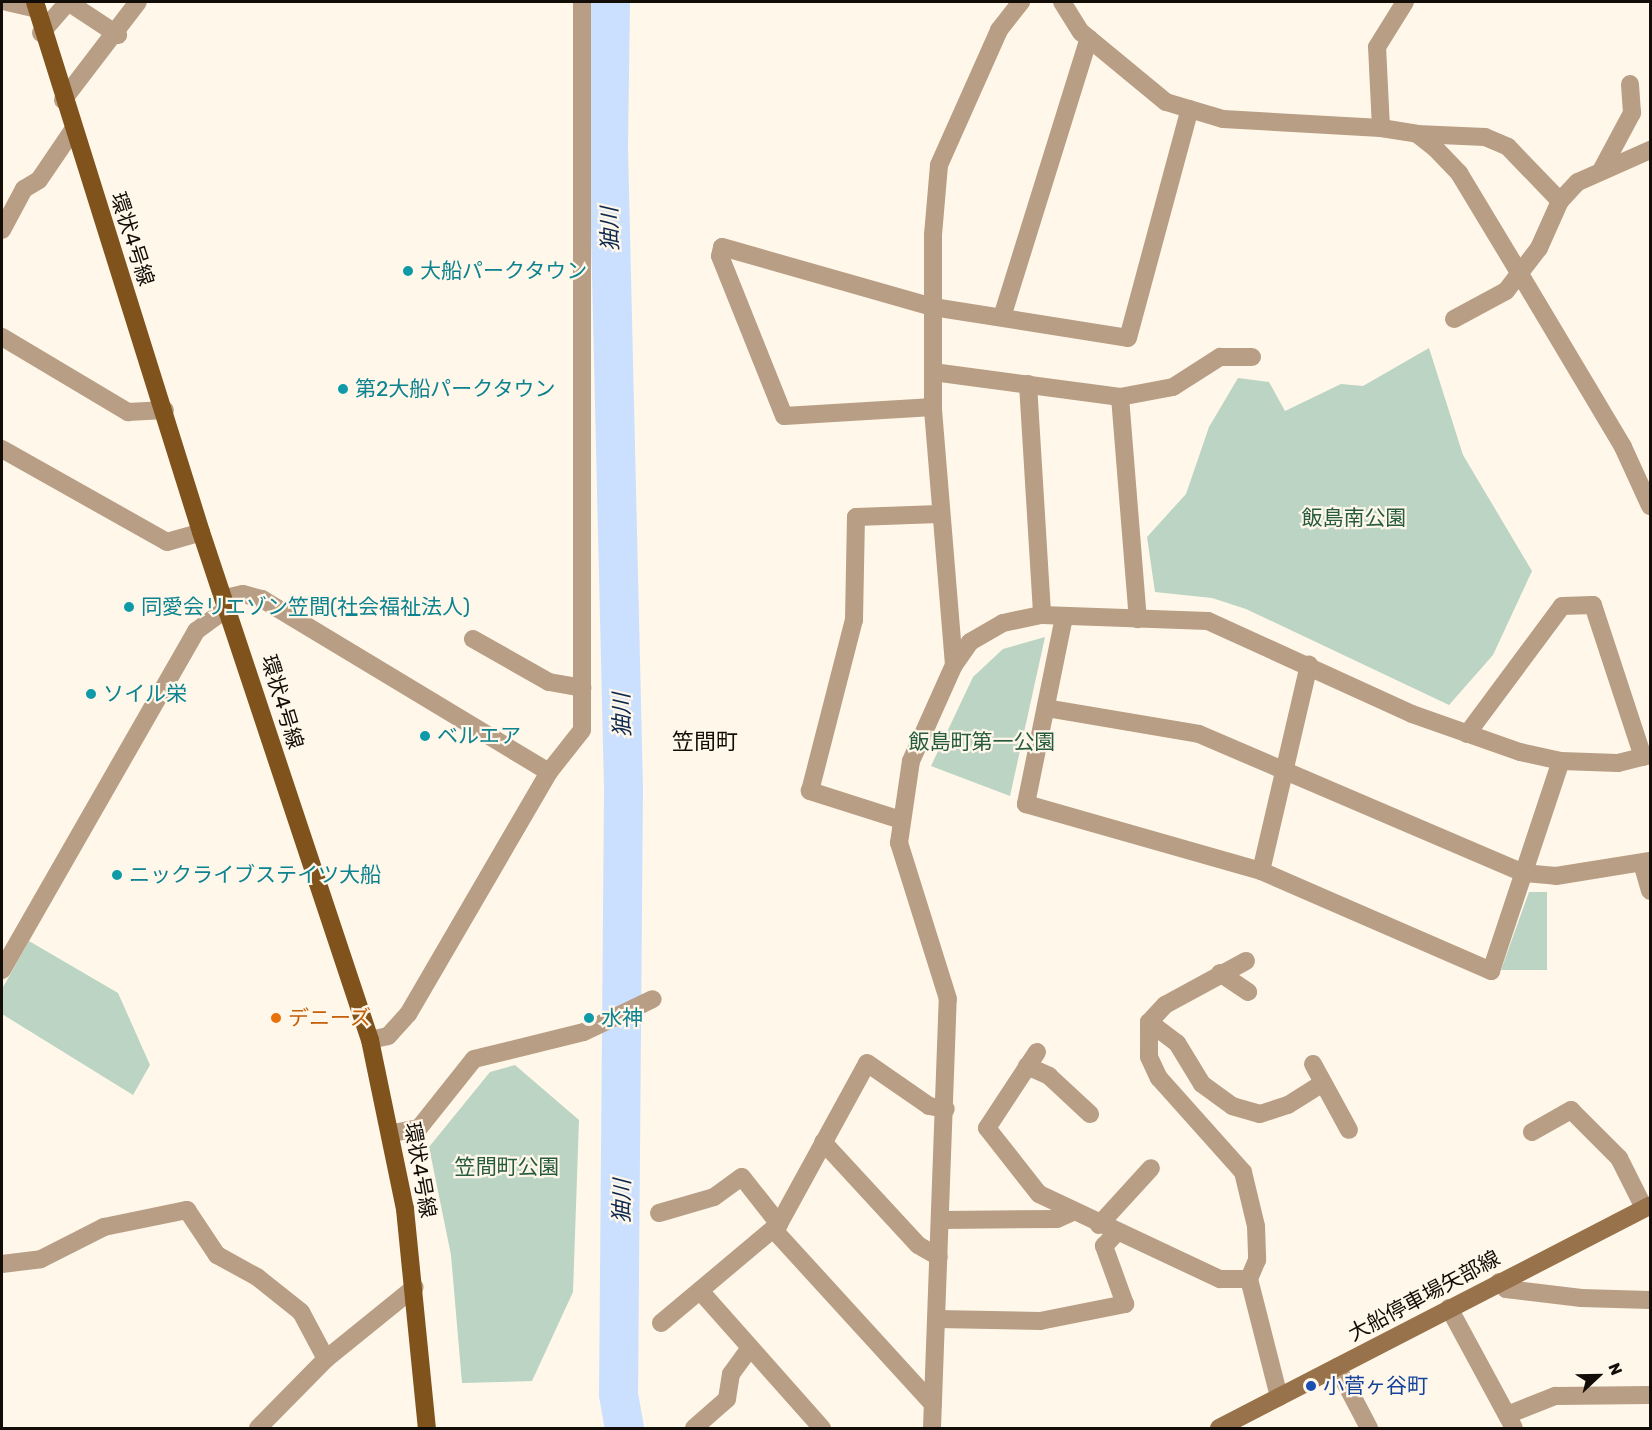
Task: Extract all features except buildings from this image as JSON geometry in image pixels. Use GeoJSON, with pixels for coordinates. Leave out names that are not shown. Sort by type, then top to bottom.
{"type":"FeatureCollection","features":[{"type":"Feature","properties":{"kind":"main road","name":"環状4号線"},"geometry":{"type":"LineString","coordinates":[[36,5],[41,33],[165,410],[201,532],[227,603],[370,1040],[393,1133],[415,1287],[427,1428]]}},
{"type":"Feature","properties":{"kind":"main road","name":"大船停車場矢部線"},"geometry":{"type":"LineString","coordinates":[[1219,1428],[1647,1207]]}},
{"type":"Feature","properties":{"kind":"street"},"geometry":{"type":"LineString","coordinates":[[7,2],[36,5]]}},
{"type":"Feature","properties":{"kind":"street"},"geometry":{"type":"LineString","coordinates":[[41,33],[68,2],[117,34]]}},
{"type":"Feature","properties":{"kind":"street"},"geometry":{"type":"LineString","coordinates":[[63,100],[117,34],[138,2]]}},
{"type":"Feature","properties":{"kind":"street"},"geometry":{"type":"LineString","coordinates":[[370,1040],[388,1036],[408,1014],[549,772],[582,730],[582,2]]}},
{"type":"Feature","properties":{"kind":"street"},"geometry":{"type":"LineString","coordinates":[[954,665],[939,514],[933,407],[933,307],[939,165],[999,30],[1021,2]]}},
{"type":"Feature","properties":{"kind":"street"},"geometry":{"type":"LineString","coordinates":[[1062,2],[1089,38],[1166,102],[1223,119],[1381,128],[1417,134],[1485,138],[1508,147],[1560,201]]}},
{"type":"Feature","properties":{"kind":"street"},"geometry":{"type":"LineString","coordinates":[[1381,128],[1377,48],[1403,2]]}},
{"type":"Feature","properties":{"kind":"street"},"geometry":{"type":"LineString","coordinates":[[1002,317],[1089,38]]}},
{"type":"Feature","properties":{"kind":"street"},"geometry":{"type":"LineString","coordinates":[[1602,169],[1632,113],[1630,84]]}},
{"type":"Feature","properties":{"kind":"street"},"geometry":{"type":"LineString","coordinates":[[933,407],[784,416],[720,256],[722,247],[933,307],[1128,338],[1190,109]]}},
{"type":"Feature","properties":{"kind":"street"},"geometry":{"type":"LineString","coordinates":[[2,230],[7,207],[73,130]]}},
{"type":"Feature","properties":{"kind":"street"},"geometry":{"type":"LineString","coordinates":[[1417,134],[1459,173],[1623,447],[1650,506]]}},
{"type":"Feature","properties":{"kind":"street"},"geometry":{"type":"LineString","coordinates":[[1454,319],[1506,291],[1539,248],[1560,201],[1602,169],[1650,150]]}},
{"type":"Feature","properties":{"kind":"street"},"geometry":{"type":"LineString","coordinates":[[2,337],[128,412],[165,410]]}},
{"type":"Feature","properties":{"kind":"street"},"geometry":{"type":"LineString","coordinates":[[933,372],[1120,397],[1173,387],[1220,357],[1252,357]]}},
{"type":"Feature","properties":{"kind":"street"},"geometry":{"type":"LineString","coordinates":[[1028,384],[1042,615]]}},
{"type":"Feature","properties":{"kind":"street"},"geometry":{"type":"LineString","coordinates":[[1120,397],[1138,619]]}},
{"type":"Feature","properties":{"kind":"street"},"geometry":{"type":"LineString","coordinates":[[2,449],[167,542],[201,532]]}},
{"type":"Feature","properties":{"kind":"street"},"geometry":{"type":"LineString","coordinates":[[901,820],[810,791],[854,620],[856,517],[939,514]]}},
{"type":"Feature","properties":{"kind":"street"},"geometry":{"type":"LineString","coordinates":[[2,970],[196,631],[227,603],[243,594],[262,600],[549,772]]}},
{"type":"Feature","properties":{"kind":"street"},"geometry":{"type":"LineString","coordinates":[[932,1428],[946,1109],[948,999],[904,866],[901,820],[910,761],[954,665],[986,632],[1042,615],[1208,621],[1309,664],[1412,714],[1467,734],[1561,761],[1618,763],[1647,756],[1593,605],[1562,606],[1467,734]]}},
{"type":"Feature","properties":{"kind":"street"},"geometry":{"type":"LineString","coordinates":[[1064,617],[1026,804],[1261,871],[1491,971],[1561,761]]}},
{"type":"Feature","properties":{"kind":"street"},"geometry":{"type":"LineString","coordinates":[[473,639],[549,682],[582,688]]}},
{"type":"Feature","properties":{"kind":"street"},"geometry":{"type":"LineString","coordinates":[[1261,871],[1309,664]]}},
{"type":"Feature","properties":{"kind":"street"},"geometry":{"type":"LineString","coordinates":[[1046,708],[1199,734],[1523,873],[1556,876],[1646,862],[1650,891]]}},
{"type":"Feature","properties":{"kind":"street"},"geometry":{"type":"LineString","coordinates":[[1246,961],[1220,973],[1165,1005],[1149,1022],[1149,1057],[1159,1078],[1244,1172],[1256,1226],[1257,1260],[1249,1279],[1279,1397]]}},
{"type":"Feature","properties":{"kind":"street"},"geometry":{"type":"LineString","coordinates":[[1220,973],[1248,992]]}},
{"type":"Feature","properties":{"kind":"street"},"geometry":{"type":"LineString","coordinates":[[393,1133],[419,1128],[474,1059],[584,1032],[653,999]]}},
{"type":"Feature","properties":{"kind":"street"},"geometry":{"type":"LineString","coordinates":[[1149,1022],[1177,1043],[1202,1084],[1232,1106],[1260,1114],[1288,1106],[1323,1083]]}},
{"type":"Feature","properties":{"kind":"street"},"geometry":{"type":"LineString","coordinates":[[1090,1114],[1032,1059],[987,1128],[1039,1194],[1108,1229],[1220,1279],[1249,1279]]}},
{"type":"Feature","properties":{"kind":"street"},"geometry":{"type":"LineString","coordinates":[[661,1323],[702,1293],[776,1226],[867,1063],[929,1106],[946,1109]]}},
{"type":"Feature","properties":{"kind":"street"},"geometry":{"type":"LineString","coordinates":[[1313,1064],[1349,1131]]}},
{"type":"Feature","properties":{"kind":"street"},"geometry":{"type":"LineString","coordinates":[[1532,1132],[1571,1110],[1620,1158],[1647,1207]]}},
{"type":"Feature","properties":{"kind":"street"},"geometry":{"type":"LineString","coordinates":[[823,1142],[918,1245],[939,1257]]}},
{"type":"Feature","properties":{"kind":"street"},"geometry":{"type":"LineString","coordinates":[[937,1319],[1040,1321],[1125,1304],[1104,1246],[1108,1229],[1151,1168]]}},
{"type":"Feature","properties":{"kind":"street"},"geometry":{"type":"LineString","coordinates":[[659,1213],[714,1197],[742,1177],[776,1226],[933,1404]]}},
{"type":"Feature","properties":{"kind":"street"},"geometry":{"type":"LineString","coordinates":[[2,1264],[41,1259],[104,1227],[187,1210],[217,1255],[257,1277],[301,1312],[326,1359]]}},
{"type":"Feature","properties":{"kind":"street"},"geometry":{"type":"LineString","coordinates":[[941,1220],[1057,1219],[1073,1212]]}},
{"type":"Feature","properties":{"kind":"street"},"geometry":{"type":"LineString","coordinates":[[1498,1282],[1506,1289],[1581,1298],[1650,1300]]}},
{"type":"Feature","properties":{"kind":"street"},"geometry":{"type":"LineString","coordinates":[[258,1428],[326,1359],[415,1287]]}},
{"type":"Feature","properties":{"kind":"street"},"geometry":{"type":"LineString","coordinates":[[702,1293],[822,1428]]}},
{"type":"Feature","properties":{"kind":"street"},"geometry":{"type":"LineString","coordinates":[[1449,1308],[1511,1422],[1555,1396],[1650,1395]]}},
{"type":"Feature","properties":{"kind":"street"},"geometry":{"type":"LineString","coordinates":[[694,1428],[727,1399],[731,1374],[750,1348]]}},
{"type":"Feature","properties":{"kind":"street"},"geometry":{"type":"LineString","coordinates":[[1337,1367],[1369,1428]]}},
{"type":"Feature","properties":{"kind":"green space","name":"飯島南公園"},"geometry":{"type":"Polygon","coordinates":[[[1429,348],[1463,455],[1532,571],[1493,655],[1449,705],[1246,609],[1212,598],[1155,592],[1147,537],[1186,494],[1209,427],[1238,378],[1269,382],[1285,411],[1341,384],[1363,386],[1429,348]]]}},
{"type":"Feature","properties":{"kind":"green space","name":"飯島町第一公園"},"geometry":{"type":"Polygon","coordinates":[[[1045,637],[1010,796],[931,766],[973,677],[1003,649],[1045,637]]]}},
{"type":"Feature","properties":{"kind":"green space"},"geometry":{"type":"Polygon","coordinates":[[[1529,892],[1547,892],[1547,970],[1501,970],[1529,892]]]}},
{"type":"Feature","properties":{"kind":"green space"},"geometry":{"type":"Polygon","coordinates":[[[29,941],[118,993],[150,1065],[133,1095],[2,1014],[2,989],[29,941]]]}},
{"type":"Feature","properties":{"kind":"green space","name":"笠間町公園"},"geometry":{"type":"Polygon","coordinates":[[[515,1065],[579,1120],[573,1292],[532,1381],[462,1383],[451,1255],[429,1147],[490,1072],[515,1065]]]}},
{"type":"Feature","properties":{"kind":"waterway","name":"㹨川"},"geometry":{"type":"LineString","coordinates":[[610,2],[608,147],[623,788],[618,1394],[624,1428]]}},
{"type":"Feature","properties":{"kind":"place","name":"大船パークタウン"},"geometry":{"type":"Point","coordinates":[408,271]}},
{"type":"Feature","properties":{"kind":"place","name":"第2大船パークタウン"},"geometry":{"type":"Point","coordinates":[343,389]}},
{"type":"Feature","properties":{"kind":"place","name":"同愛会リエゾン笠間(社会福祉法人)"},"geometry":{"type":"Point","coordinates":[129,607]}},
{"type":"Feature","properties":{"kind":"place","name":"ソイル栄"},"geometry":{"type":"Point","coordinates":[91,694]}},
{"type":"Feature","properties":{"kind":"place","name":"ベルエア"},"geometry":{"type":"Point","coordinates":[425,736]}},
{"type":"Feature","properties":{"kind":"place","name":"ニックライブステイツ大船"},"geometry":{"type":"Point","coordinates":[117,875]}},
{"type":"Feature","properties":{"kind":"place","name":"デニーズ"},"geometry":{"type":"Point","coordinates":[276,1018]}},
{"type":"Feature","properties":{"kind":"place","name":"水神"},"geometry":{"type":"Point","coordinates":[589,1018]}},
{"type":"Feature","properties":{"kind":"place","name":"小菅ヶ谷町"},"geometry":{"type":"Point","coordinates":[1311,1386]}},
{"type":"Feature","properties":{"kind":"district","name":"笠間町"},"geometry":{"type":"Point","coordinates":[705,742]}}]}
